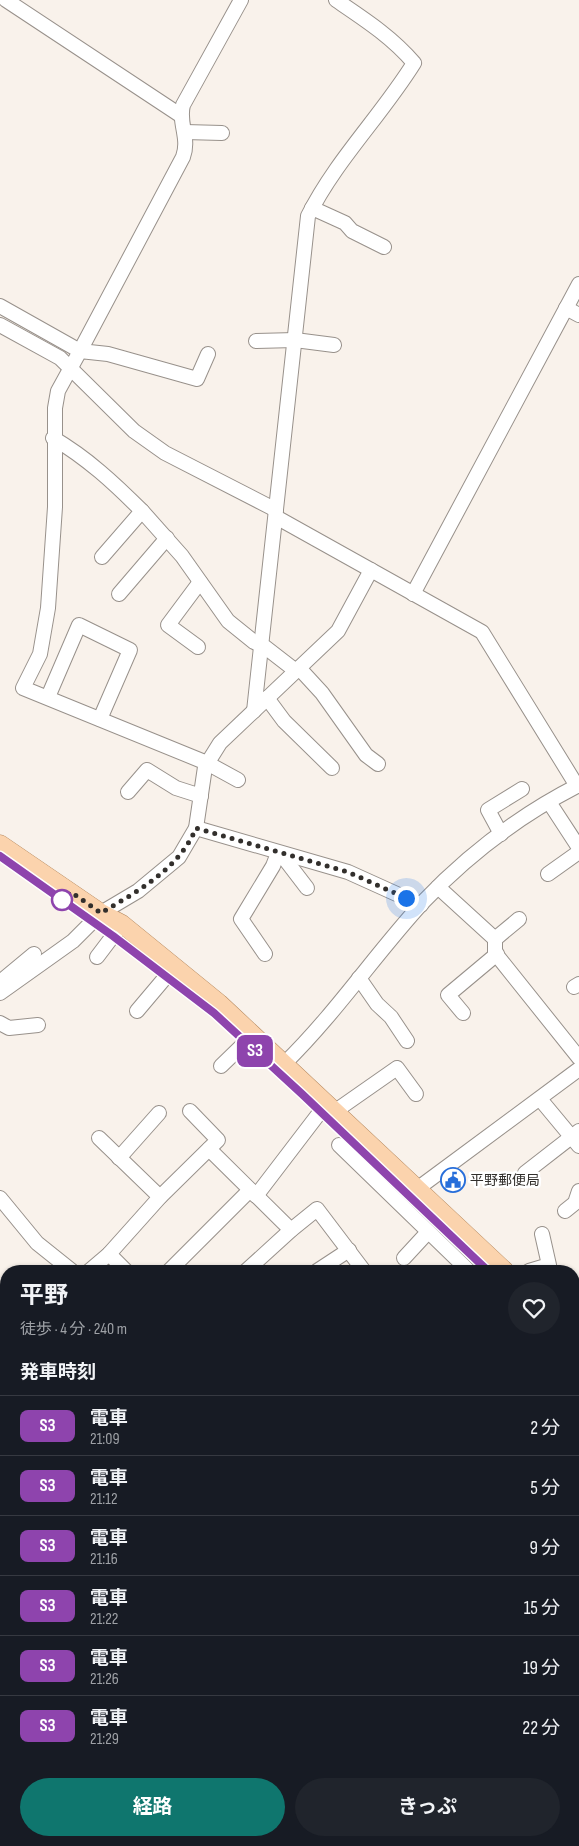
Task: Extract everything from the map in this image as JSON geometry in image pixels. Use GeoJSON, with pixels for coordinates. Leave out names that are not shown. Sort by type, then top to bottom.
{"type":"FeatureCollection","features":[{"type":"Feature","properties":{"kind":"main road"},"geometry":{"type":"LineString","coordinates":[[0,844],[101,913],[122,924],[175,966],[254,1034],[499,1265]]}},
{"type":"Feature","properties":{"kind":"street"},"geometry":{"type":"LineString","coordinates":[[6,0],[180,115]]}},
{"type":"Feature","properties":{"kind":"street"},"geometry":{"type":"LineString","coordinates":[[238,780],[207,763],[23,688],[40,654],[46,625],[54,507],[53,438],[58,391],[183,157],[186,148],[185,132],[180,115],[183,105],[241,0]]}},
{"type":"Feature","properties":{"kind":"street"},"geometry":{"type":"LineString","coordinates":[[254,711],[308,216],[346,155],[414,63],[402,49],[380,31],[336,0]]}},
{"type":"Feature","properties":{"kind":"street"},"geometry":{"type":"LineString","coordinates":[[185,132],[222,132]]}},
{"type":"Feature","properties":{"kind":"street"},"geometry":{"type":"LineString","coordinates":[[312,208],[345,223],[352,231],[384,247]]}},
{"type":"Feature","properties":{"kind":"street"},"geometry":{"type":"LineString","coordinates":[[413,594],[579,284]]}},
{"type":"Feature","properties":{"kind":"street"},"geometry":{"type":"LineString","coordinates":[[0,306],[80,351],[108,354],[197,379],[208,354]]}},
{"type":"Feature","properties":{"kind":"street"},"geometry":{"type":"LineString","coordinates":[[566,308],[579,315]]}},
{"type":"Feature","properties":{"kind":"street"},"geometry":{"type":"LineString","coordinates":[[0,325],[60,358],[70,370],[134,431],[165,453],[276,513],[371,570],[482,632],[578,786],[549,802],[501,834],[438,887],[359,978],[314,1035],[285,1063]]}},
{"type":"Feature","properties":{"kind":"street"},"geometry":{"type":"LineString","coordinates":[[256,341],[295,340],[334,345]]}},
{"type":"Feature","properties":{"kind":"street"},"geometry":{"type":"LineString","coordinates":[[53,438],[75,450],[105,473],[166,538],[228,621],[261,646],[297,669],[322,693],[366,756],[378,764]]}},
{"type":"Feature","properties":{"kind":"street"},"geometry":{"type":"LineString","coordinates":[[102,557],[142,511]]}},
{"type":"Feature","properties":{"kind":"street"},"geometry":{"type":"LineString","coordinates":[[119,594],[166,538]]}},
{"type":"Feature","properties":{"kind":"street"},"geometry":{"type":"LineString","coordinates":[[0,993],[73,941],[101,913],[161,873],[184,851],[196,828],[207,763],[220,743],[338,631],[371,570]]}},
{"type":"Feature","properties":{"kind":"street"},"geometry":{"type":"LineString","coordinates":[[198,647],[168,625],[200,582]]}},
{"type":"Feature","properties":{"kind":"street"},"geometry":{"type":"LineString","coordinates":[[48,697],[79,625],[130,650],[100,719]]}},
{"type":"Feature","properties":{"kind":"street"},"geometry":{"type":"LineString","coordinates":[[267,698],[284,721],[332,768]]}},
{"type":"Feature","properties":{"kind":"street"},"geometry":{"type":"LineString","coordinates":[[128,792],[147,770],[176,788],[201,796]]}},
{"type":"Feature","properties":{"kind":"street"},"geometry":{"type":"LineString","coordinates":[[501,834],[488,810],[522,790]]}},
{"type":"Feature","properties":{"kind":"street"},"geometry":{"type":"LineString","coordinates":[[549,802],[579,848]]}},
{"type":"Feature","properties":{"kind":"street"},"geometry":{"type":"LineString","coordinates":[[196,828],[348,872],[421,905]]}},
{"type":"Feature","properties":{"kind":"street"},"geometry":{"type":"LineString","coordinates":[[548,874],[579,852]]}},
{"type":"Feature","properties":{"kind":"street"},"geometry":{"type":"LineString","coordinates":[[279,853],[307,888]]}},
{"type":"Feature","properties":{"kind":"street"},"geometry":{"type":"LineString","coordinates":[[265,954],[241,919],[279,853]]}},
{"type":"Feature","properties":{"kind":"street"},"geometry":{"type":"LineString","coordinates":[[438,887],[494,938],[497,954],[579,1058]]}},
{"type":"Feature","properties":{"kind":"street"},"geometry":{"type":"LineString","coordinates":[[494,938],[519,919]]}},
{"type":"Feature","properties":{"kind":"street"},"geometry":{"type":"LineString","coordinates":[[97,957],[122,924]]}},
{"type":"Feature","properties":{"kind":"street"},"geometry":{"type":"LineString","coordinates":[[0,982],[34,954]]}},
{"type":"Feature","properties":{"kind":"street"},"geometry":{"type":"LineString","coordinates":[[463,1013],[448,995],[497,954]]}},
{"type":"Feature","properties":{"kind":"street"},"geometry":{"type":"LineString","coordinates":[[137,1011],[175,966]]}},
{"type":"Feature","properties":{"kind":"street"},"geometry":{"type":"LineString","coordinates":[[359,978],[377,1004],[391,1017],[407,1041]]}},
{"type":"Feature","properties":{"kind":"street"},"geometry":{"type":"LineString","coordinates":[[0,1023],[9,1028],[38,1025]]}},
{"type":"Feature","properties":{"kind":"street"},"geometry":{"type":"LineString","coordinates":[[221,1066],[254,1034]]}},
{"type":"Feature","properties":{"kind":"street"},"geometry":{"type":"LineString","coordinates":[[175,1265],[253,1193],[330,1107],[397,1068],[416,1094]]}},
{"type":"Feature","properties":{"kind":"street"},"geometry":{"type":"LineString","coordinates":[[417,1189],[579,1069]]}},
{"type":"Feature","properties":{"kind":"street"},"geometry":{"type":"LineString","coordinates":[[525,1173],[576,1138],[540,1099]]}},
{"type":"Feature","properties":{"kind":"street"},"geometry":{"type":"LineString","coordinates":[[96,1265],[160,1197],[218,1140],[190,1111]]}},
{"type":"Feature","properties":{"kind":"street"},"geometry":{"type":"LineString","coordinates":[[119,1158],[159,1114]]}},
{"type":"Feature","properties":{"kind":"street"},"geometry":{"type":"LineString","coordinates":[[98,1138],[160,1197]]}},
{"type":"Feature","properties":{"kind":"street"},"geometry":{"type":"LineString","coordinates":[[340,1145],[463,1265]]}},
{"type":"Feature","properties":{"kind":"street"},"geometry":{"type":"LineString","coordinates":[[209,1150],[291,1230]]}},
{"type":"Feature","properties":{"kind":"street"},"geometry":{"type":"LineString","coordinates":[[565,1211],[576,1203],[579,1191]]}},
{"type":"Feature","properties":{"kind":"street"},"geometry":{"type":"LineString","coordinates":[[0,1198],[37,1243],[64,1265]]}},
{"type":"Feature","properties":{"kind":"street"},"geometry":{"type":"LineString","coordinates":[[253,1265],[317,1209],[360,1265]]}},
{"type":"Feature","properties":{"kind":"street"},"geometry":{"type":"LineString","coordinates":[[404,1258],[428,1232]]}},
{"type":"Feature","properties":{"kind":"street"},"geometry":{"type":"LineString","coordinates":[[542,1234],[549,1265]]}},
{"type":"Feature","properties":{"kind":"street"},"geometry":{"type":"LineString","coordinates":[[326,1265],[349,1250]]}},
{"type":"Feature","properties":{"kind":"street"},"geometry":{"type":"LineString","coordinates":[[108,1254],[120,1265]]}},
{"type":"Feature","properties":{"kind":"railway"},"geometry":{"type":"LineString","coordinates":[[0,856],[113,936],[213,1013],[482,1265]]}},
{"type":"Feature","properties":{"kind":"train","name":"S3"},"geometry":{"type":"LineString","coordinates":[[0,856],[113,936],[214,1013],[482,1265]]}},
{"type":"Feature","properties":{"kind":"place","name":"平野郵便局"},"geometry":{"type":"Point","coordinates":[453,1180]}},
{"type":"Feature","properties":{"kind":"route"},"geometry":{"type":"LineString","coordinates":[[62,900],[71,892],[101,913],[161,873],[184,851],[196,828],[287,856],[348,872],[406,898]]}}]}
